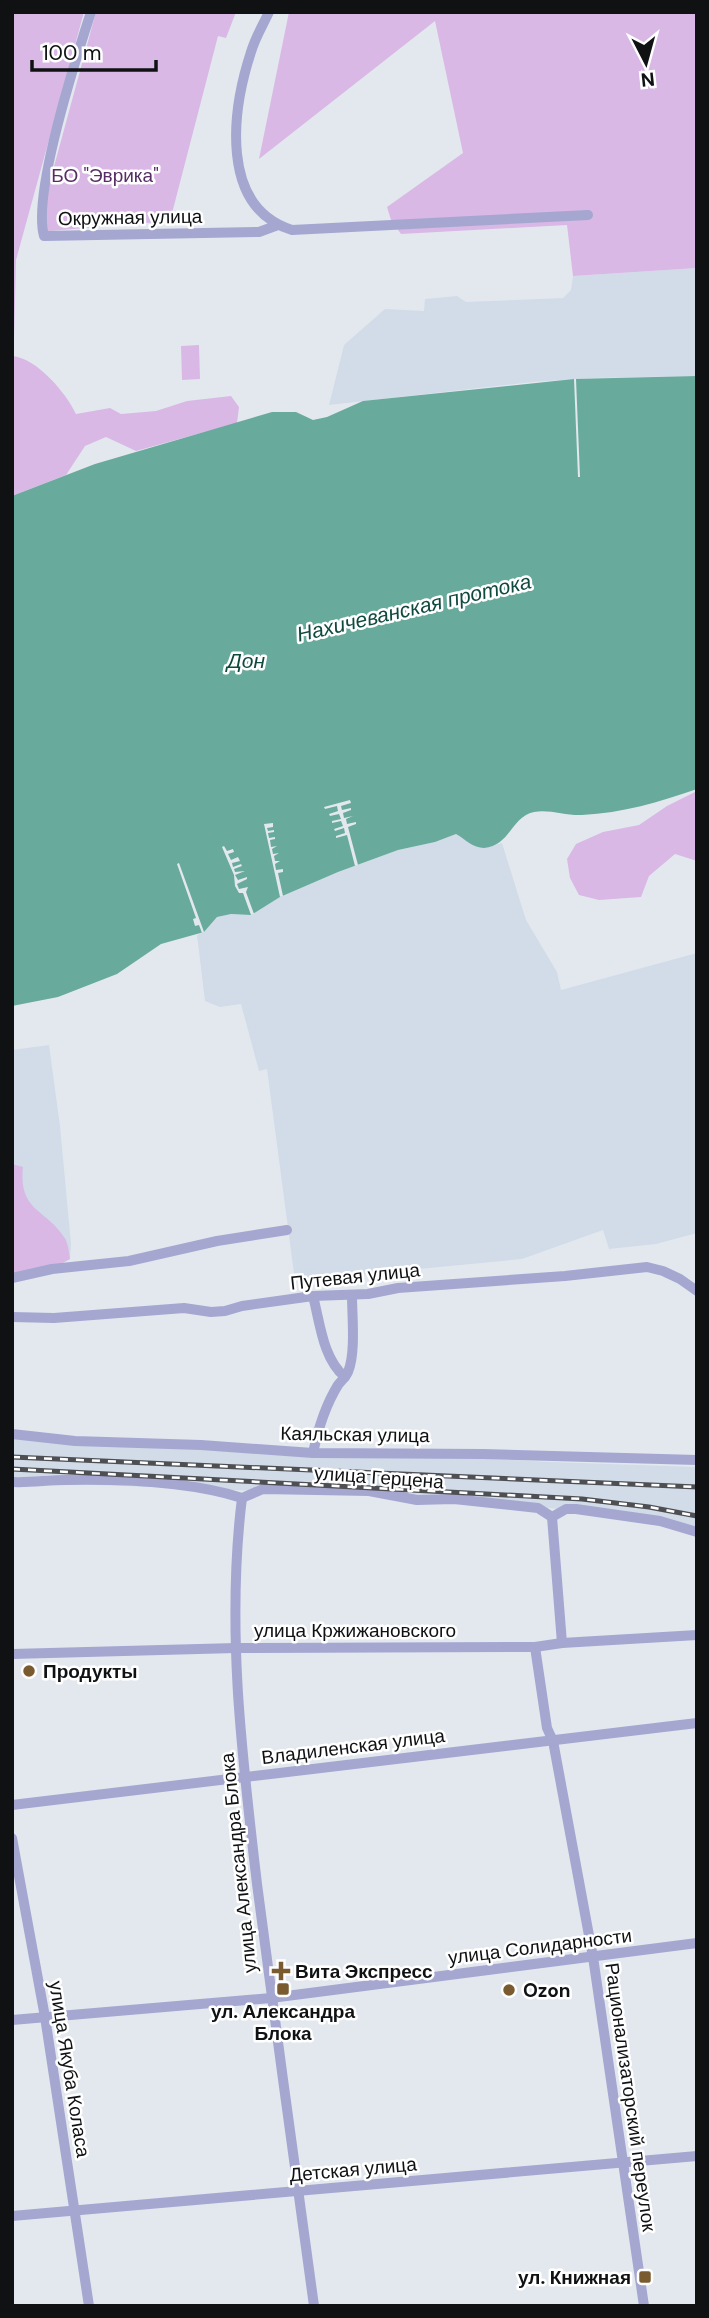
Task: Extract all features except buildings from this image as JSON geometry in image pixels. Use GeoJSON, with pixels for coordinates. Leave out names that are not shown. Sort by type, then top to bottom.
{"type":"FeatureCollection","features":[{"type":"Feature","properties":{"kind":"street","name":"Окружная улица"},"geometry":{"type":"LineString","coordinates":[[91,12],[46,179],[41,225],[44,236],[259,233],[278,225],[292,230],[588,215]]}},
{"type":"Feature","properties":{"kind":"street"},"geometry":{"type":"LineString","coordinates":[[269,12],[251,51],[241,96],[237,159],[244,188],[257,208],[278,225]]}},
{"type":"Feature","properties":{"kind":"street"},"geometry":{"type":"LineString","coordinates":[[12,1279],[52,1269],[129,1261],[217,1241],[287,1230]]}},
{"type":"Feature","properties":{"kind":"street","name":"Путевая улица"},"geometry":{"type":"LineString","coordinates":[[12,1317],[54,1318],[184,1308],[225,1311],[313,1296],[352,1295],[398,1288],[647,1267],[680,1279],[697,1291]]}},
{"type":"Feature","properties":{"kind":"street"},"geometry":{"type":"LineString","coordinates":[[313,1453],[326,1410],[349,1371],[352,1354],[352,1295]]}},
{"type":"Feature","properties":{"kind":"street"},"geometry":{"type":"LineString","coordinates":[[313,1296],[335,1369],[345,1377]]}},
{"type":"Feature","properties":{"kind":"street","name":"Каяльская улица"},"geometry":{"type":"LineString","coordinates":[[12,1434],[75,1441],[201,1445],[313,1453],[697,1460]]}},
{"type":"Feature","properties":{"kind":"street","name":"улица Герцена"},"geometry":{"type":"LineString","coordinates":[[12,1482],[127,1481],[222,1492],[242,1498],[263,1489],[369,1491],[416,1500],[454,1499],[538,1508],[552,1517]]}},
{"type":"Feature","properties":{"kind":"street","name":"улица Александра Блока"},"geometry":{"type":"LineString","coordinates":[[242,1498],[235,1552],[236,1648],[244,1776],[271,1998],[314,2306]]}},
{"type":"Feature","properties":{"kind":"street"},"geometry":{"type":"LineString","coordinates":[[562,1643],[552,1517],[566,1509],[576,1508],[660,1521],[697,1532]]}},
{"type":"Feature","properties":{"kind":"street","name":"улица Кржижановского"},"geometry":{"type":"LineString","coordinates":[[12,1654],[236,1648],[535,1647],[697,1635]]}},
{"type":"Feature","properties":{"kind":"street","name":"Рационализаторский переулок"},"geometry":{"type":"LineString","coordinates":[[535,1647],[547,1728],[553,1741],[593,1957],[644,2306]]}},
{"type":"Feature","properties":{"kind":"street","name":"Владиленская улица"},"geometry":{"type":"LineString","coordinates":[[12,1805],[697,1723]]}},
{"type":"Feature","properties":{"kind":"street","name":"улица Якуба Коласа"},"geometry":{"type":"LineString","coordinates":[[12,1838],[45,2017],[89,2306]]}},
{"type":"Feature","properties":{"kind":"street","name":"улица Солидарности"},"geometry":{"type":"LineString","coordinates":[[12,2020],[271,1998],[697,1943]]}},
{"type":"Feature","properties":{"kind":"street","name":"Детская улица"},"geometry":{"type":"LineString","coordinates":[[12,2216],[697,2156]]}},
{"type":"Feature","properties":{"kind":"shaded area"},"geometry":{"type":"Polygon","coordinates":[[[697,268],[697,376],[533,382],[329,405],[344,345],[385,309],[424,311],[425,299],[457,296],[466,302],[563,298],[571,290],[573,276],[697,268]]]}},
{"type":"Feature","properties":{"kind":"shaded area"},"geometry":{"type":"Polygon","coordinates":[[[456,834],[483,848],[502,843],[526,920],[557,972],[561,990],[697,953],[697,1233],[656,1244],[609,1249],[603,1230],[522,1259],[295,1281],[267,1069],[259,1071],[241,1004],[220,1007],[205,1001],[197,935],[204,932],[217,917],[231,914],[251,915],[280,897],[338,872],[398,850],[435,842],[456,834]]]}},
{"type":"Feature","properties":{"kind":"shaded area"},"geometry":{"type":"Polygon","coordinates":[[[49,1045],[60,1126],[71,1244],[70,1259],[12,1271],[12,1050],[49,1045]]]}},
{"type":"Feature","properties":{"kind":"shaded area"},"geometry":{"type":"Polygon","coordinates":[[[12,1434],[697,1467],[697,1529],[569,1510],[375,1495],[12,1482],[12,1434]]]}},
{"type":"Feature","properties":{"kind":"green space"},"geometry":{"type":"Polygon","coordinates":[[[12,12],[84,12],[16,260],[14,340],[12,12]]]}},
{"type":"Feature","properties":{"kind":"green space","name":"БО \"Эврика\""},"geometry":{"type":"Polygon","coordinates":[[[96,12],[236,12],[226,38],[218,36],[170,221],[49,231],[42,227],[43,207],[96,12]]]}},
{"type":"Feature","properties":{"kind":"green space"},"geometry":{"type":"Polygon","coordinates":[[[289,12],[697,12],[697,268],[573,276],[567,225],[401,234],[391,220],[387,207],[463,153],[435,21],[259,159],[289,12]]]}},
{"type":"Feature","properties":{"kind":"green space"},"geometry":{"type":"Polygon","coordinates":[[[199,345],[200,379],[182,380],[181,346],[199,345]]]}},
{"type":"Feature","properties":{"kind":"green space"},"geometry":{"type":"Polygon","coordinates":[[[12,356],[31,363],[50,378],[76,414],[110,408],[121,414],[156,411],[187,401],[231,396],[239,407],[237,423],[136,451],[106,437],[85,446],[66,475],[12,496],[12,356]]]}},
{"type":"Feature","properties":{"kind":"green space"},"geometry":{"type":"Polygon","coordinates":[[[697,791],[697,861],[675,854],[649,876],[641,897],[599,900],[579,895],[570,878],[567,859],[576,844],[603,832],[639,825],[667,806],[697,791]]]}},
{"type":"Feature","properties":{"kind":"green space"},"geometry":{"type":"Polygon","coordinates":[[[12,1164],[23,1167],[25,1193],[29,1201],[65,1239],[70,1259],[61,1264],[12,1275],[12,1164]]]}},
{"type":"Feature","properties":{"kind":"water","name":"Дон"},"geometry":{"type":"Polygon","coordinates":[[[697,376],[697,789],[612,812],[576,815],[534,812],[520,819],[500,842],[484,848],[473,845],[456,834],[435,842],[398,850],[280,897],[251,915],[231,914],[217,917],[204,932],[161,944],[117,974],[58,997],[12,1006],[12,496],[95,464],[272,412],[296,412],[313,420],[327,417],[363,401],[574,379],[697,376]]]}},
{"type":"Feature","properties":{"kind":"pier"},"geometry":{"type":"Polygon","coordinates":[[[576,379],[580,477],[578,477],[576,379]]]}},
{"type":"Feature","properties":{"kind":"pier"},"geometry":{"type":"Polygon","coordinates":[[[350,800],[351,803],[341,806],[342,810],[351,808],[343,813],[344,818],[353,816],[346,819],[347,824],[356,822],[348,827],[358,865],[355,866],[347,835],[336,838],[345,833],[344,828],[334,829],[343,826],[341,821],[332,823],[341,819],[339,814],[329,814],[338,811],[337,806],[324,807],[350,800]]]}},
{"type":"Feature","properties":{"kind":"pier"},"geometry":{"type":"Polygon","coordinates":[[[273,823],[273,827],[267,828],[268,831],[274,830],[268,833],[269,838],[275,837],[270,840],[271,847],[277,846],[272,849],[273,854],[279,853],[274,856],[275,861],[280,861],[275,864],[276,870],[283,869],[283,872],[278,873],[283,896],[280,897],[264,824],[273,823]]]}},
{"type":"Feature","properties":{"kind":"pier"},"geometry":{"type":"Polygon","coordinates":[[[222,847],[227,851],[233,849],[234,852],[228,854],[231,860],[238,857],[240,861],[232,863],[233,867],[242,866],[234,869],[235,872],[245,871],[235,875],[238,880],[247,877],[237,884],[239,889],[248,887],[246,892],[254,914],[251,915],[243,893],[239,893],[235,886],[234,875],[222,847]]]}},
{"type":"Feature","properties":{"kind":"pier"},"geometry":{"type":"Polygon","coordinates":[[[179,863],[204,932],[202,933],[199,925],[195,926],[193,919],[196,918],[177,864],[179,863]]]}},
{"type":"Feature","properties":{"kind":"railway"},"geometry":{"type":"LineString","coordinates":[[12,1457],[697,1487]]}},
{"type":"Feature","properties":{"kind":"railway"},"geometry":{"type":"LineString","coordinates":[[12,1469],[582,1499],[697,1516]]}},
{"type":"Feature","properties":{"kind":"place","name":"Продукты"},"geometry":{"type":"Point","coordinates":[29,1671]}},
{"type":"Feature","properties":{"kind":"place","name":"Вита Экспресс"},"geometry":{"type":"Point","coordinates":[281,1971]}},
{"type":"Feature","properties":{"kind":"place","name":"ул. Александра Блока"},"geometry":{"type":"Point","coordinates":[283,1989]}},
{"type":"Feature","properties":{"kind":"place","name":"Ozon"},"geometry":{"type":"Point","coordinates":[509,1990]}},
{"type":"Feature","properties":{"kind":"place","name":"ул. Книжная"},"geometry":{"type":"Point","coordinates":[645,2277]}},
{"type":"Feature","properties":{"kind":"water label","name":"Нахичеванская протока"},"geometry":{"type":"Point","coordinates":[414,608]}}]}
